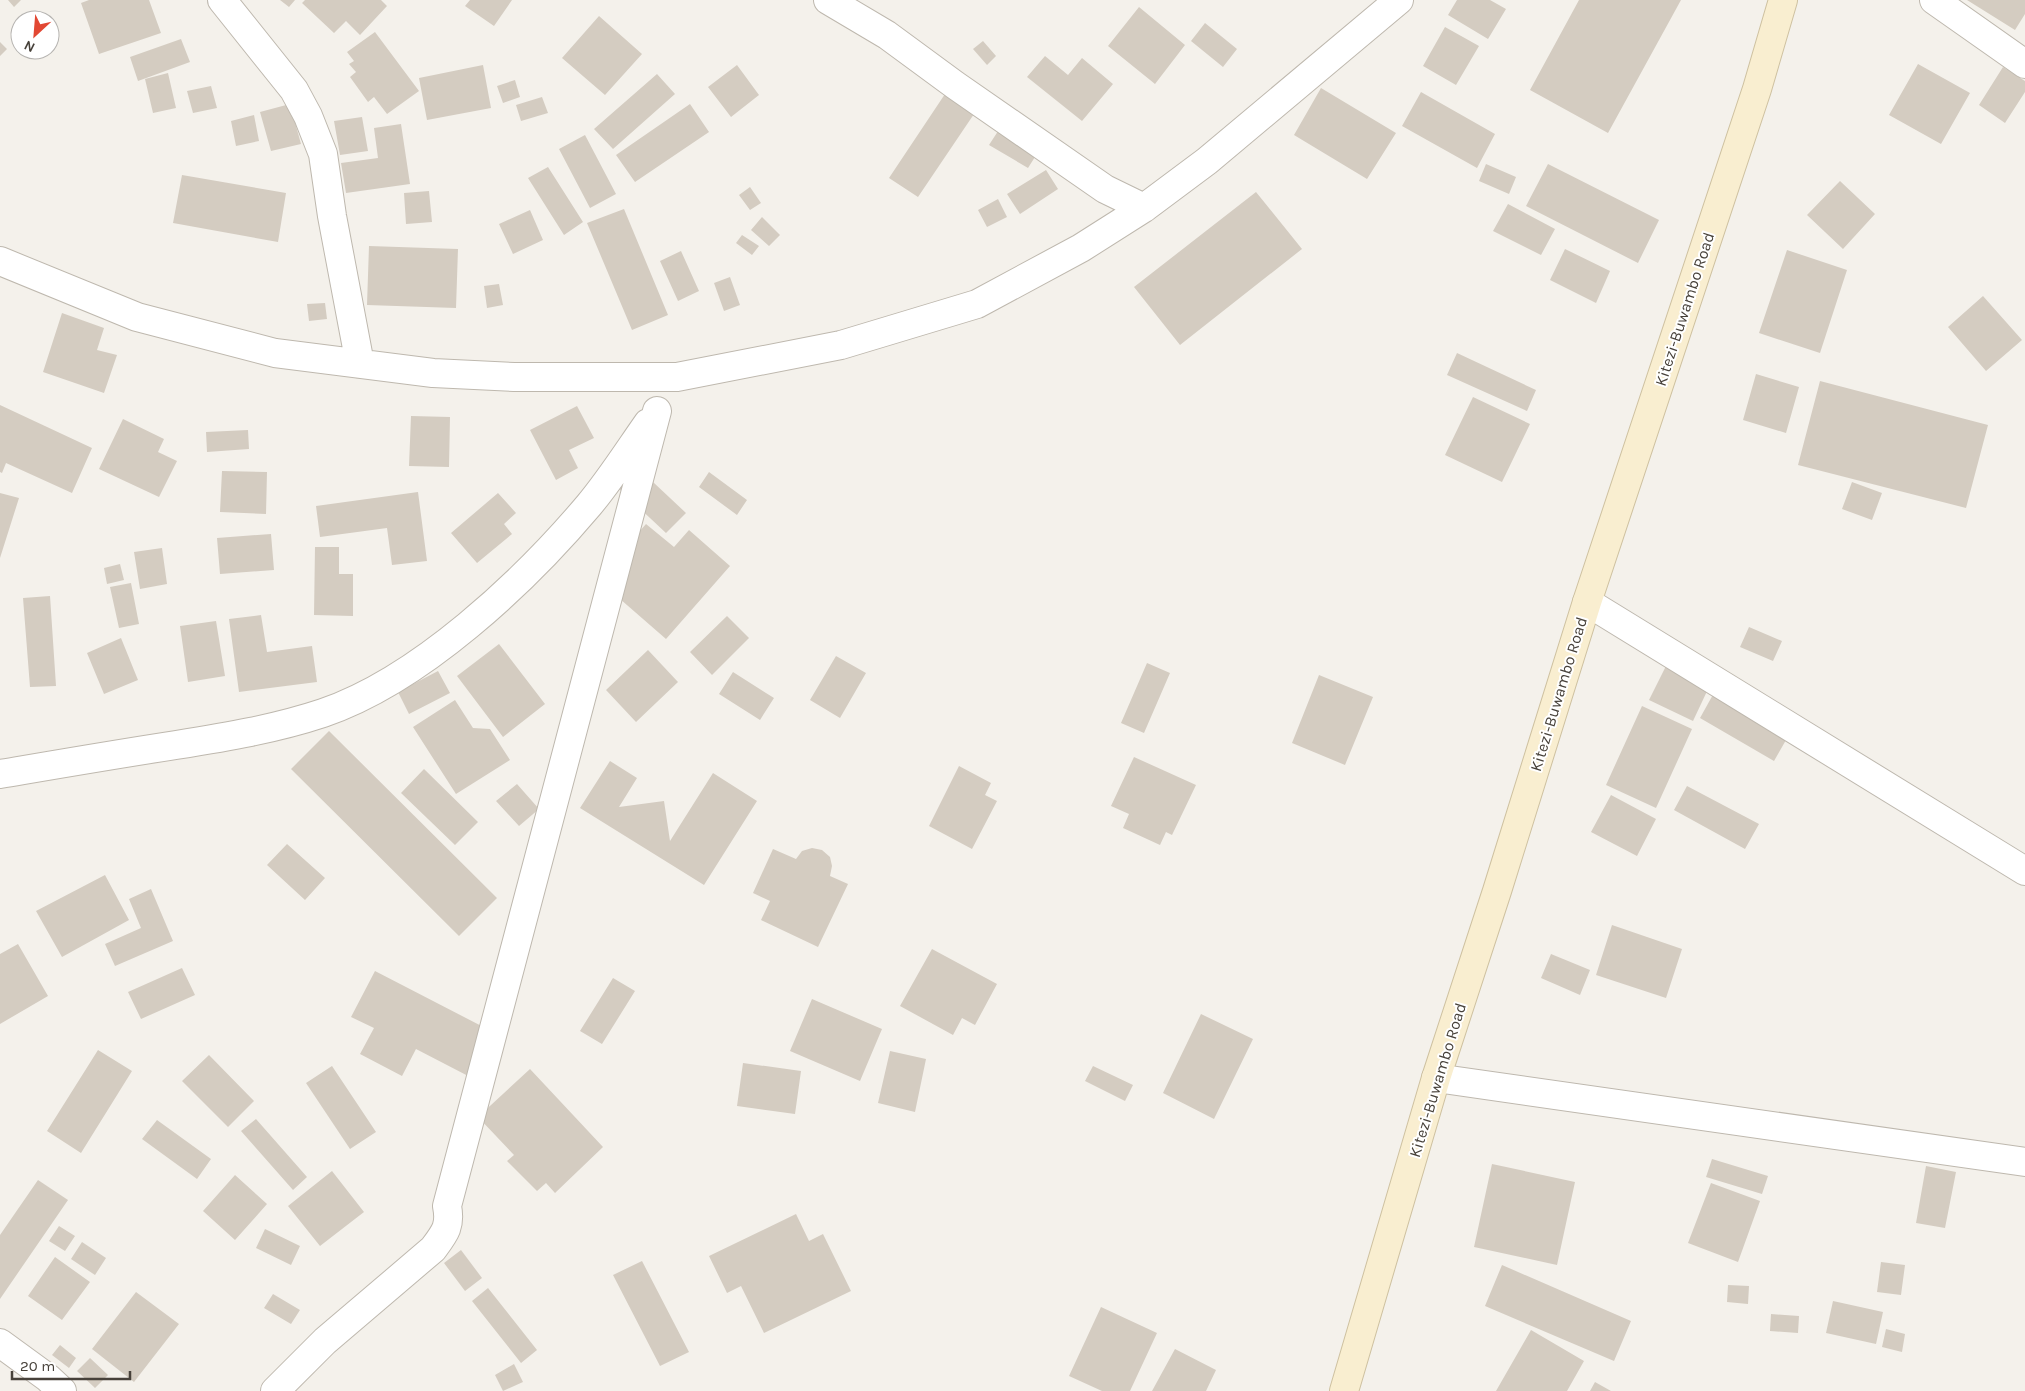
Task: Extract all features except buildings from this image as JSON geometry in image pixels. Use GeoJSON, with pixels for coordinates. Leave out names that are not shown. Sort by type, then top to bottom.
{"type":"FeatureCollection","features":[{"type":"Feature","properties":{"kind":"street"},"geometry":{"type":"LineString","coordinates":[[222,0],[294,90],[308,116],[323,154],[332,216],[360,364]]}},
{"type":"Feature","properties":{"kind":"street"},"geometry":{"type":"LineString","coordinates":[[828,0],[887,35],[955,85],[1106,189],[1144,208]]}},
{"type":"Feature","properties":{"kind":"street"},"geometry":{"type":"LineString","coordinates":[[0,261],[137,317],[275,353],[433,373],[514,377],[677,377],[841,345],[977,304],[1081,248],[1144,208],[1207,161],[1399,0]]}},
{"type":"Feature","properties":{"kind":"street","name":"Kitezi-Buwambo Road"},"geometry":{"type":"LineString","coordinates":[[1344,1391],[1436,1078],[1500,882],[1587,602],[1757,89],[1783,0]]}},
{"type":"Feature","properties":{"kind":"street"},"geometry":{"type":"LineString","coordinates":[[1934,0],[2025,64]]}},
{"type":"Feature","properties":{"kind":"street"},"geometry":{"type":"LineString","coordinates":[[0,774],[275,728],[324,713],[372,693],[430,655],[481,614],[537,562],[590,504],[657,411],[677,377]]}},
{"type":"Feature","properties":{"kind":"street"},"geometry":{"type":"LineString","coordinates":[[276,1391],[325,1341],[433,1249],[447,1230],[449,1217],[447,1206],[657,411]]}},
{"type":"Feature","properties":{"kind":"street"},"geometry":{"type":"LineString","coordinates":[[1587,602],[2025,871]]}},
{"type":"Feature","properties":{"kind":"street"},"geometry":{"type":"LineString","coordinates":[[1436,1078],[2025,1162]]}},
{"type":"Feature","properties":{"kind":"street"},"geometry":{"type":"LineString","coordinates":[[0,1343],[48,1378],[62,1391]]}}]}
